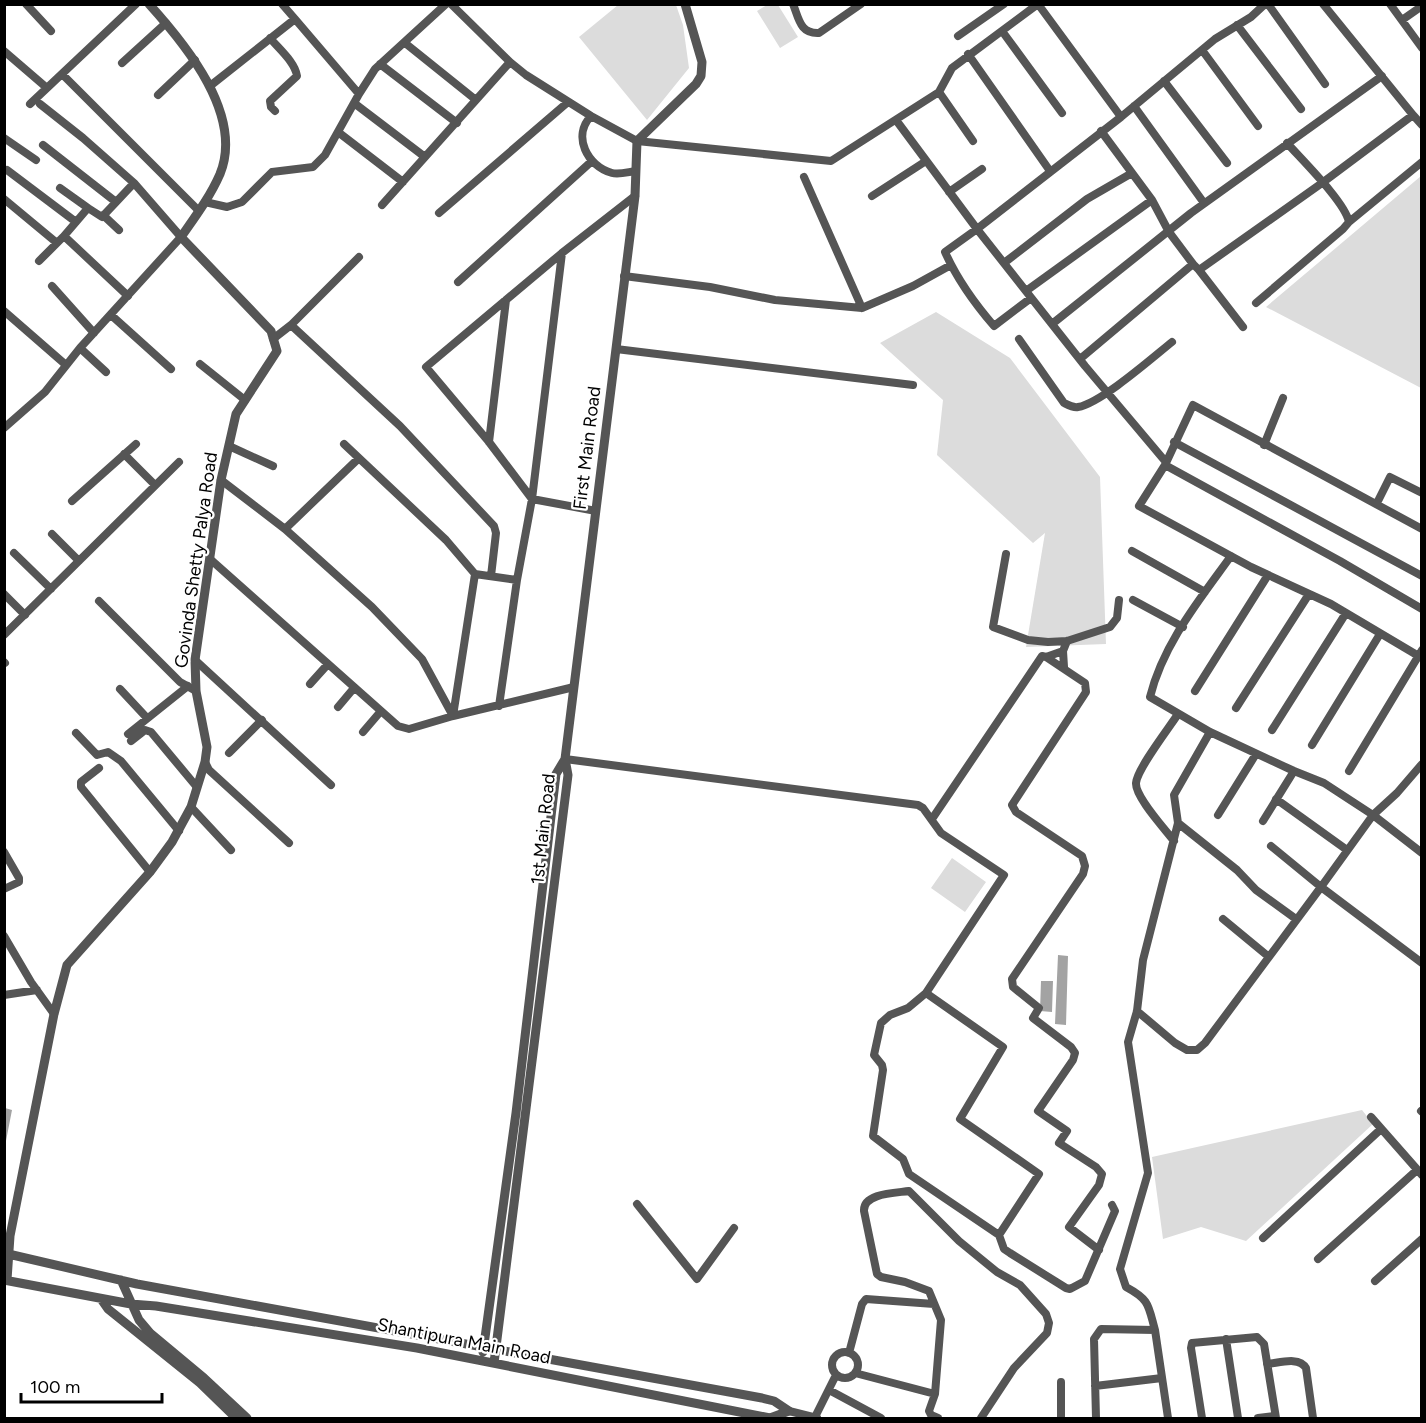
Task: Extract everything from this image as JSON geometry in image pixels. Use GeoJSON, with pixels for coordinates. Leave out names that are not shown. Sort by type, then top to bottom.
{"type":"FeatureCollection","features":[{"type":"Feature","properties":{"kind":"street"},"geometry":{"type":"LineString","coordinates":[[26,4],[51,31]]}},
{"type":"Feature","properties":{"kind":"street"},"geometry":{"type":"LineString","coordinates":[[30,104],[136,4]]}},
{"type":"Feature","properties":{"kind":"street"},"geometry":{"type":"LineString","coordinates":[[6,425],[45,392],[80,348],[182,237],[206,202],[221,172],[225,150],[220,113],[210,86],[195,60],[149,4]]}},
{"type":"Feature","properties":{"kind":"street"},"geometry":{"type":"LineString","coordinates":[[282,4],[359,94]]}},
{"type":"Feature","properties":{"kind":"street"},"geometry":{"type":"LineString","coordinates":[[206,202],[227,207],[242,202],[272,172],[313,166],[325,155],[371,74],[449,4],[510,62],[568,102],[637,141],[831,161],[939,93],[952,68],[1038,4],[1121,117]]}},
{"type":"Feature","properties":{"kind":"street"},"geometry":{"type":"LineString","coordinates":[[637,141],[696,84],[701,76],[702,62],[685,4]]}},
{"type":"Feature","properties":{"kind":"street"},"geometry":{"type":"LineString","coordinates":[[793,4],[803,30],[810,34],[819,33],[861,4]]}},
{"type":"Feature","properties":{"kind":"street"},"geometry":{"type":"LineString","coordinates":[[958,36],[1004,4]]}},
{"type":"Feature","properties":{"kind":"street"},"geometry":{"type":"LineString","coordinates":[[1152,200],[1029,295],[994,326],[951,266],[945,252],[1121,117],[1202,50],[1267,4],[1324,84]]}},
{"type":"Feature","properties":{"kind":"street"},"geometry":{"type":"LineString","coordinates":[[1323,4],[1422,125]]}},
{"type":"Feature","properties":{"kind":"street"},"geometry":{"type":"LineString","coordinates":[[1390,4],[1422,48]]}},
{"type":"Feature","properties":{"kind":"street"},"geometry":{"type":"LineString","coordinates":[[1402,21],[1422,6]]}},
{"type":"Feature","properties":{"kind":"street"},"geometry":{"type":"LineString","coordinates":[[210,86],[295,19]]}},
{"type":"Feature","properties":{"kind":"street"},"geometry":{"type":"LineString","coordinates":[[122,63],[166,23]]}},
{"type":"Feature","properties":{"kind":"street"},"geometry":{"type":"LineString","coordinates":[[1237,26],[1301,109]]}},
{"type":"Feature","properties":{"kind":"street"},"geometry":{"type":"LineString","coordinates":[[1002,31],[1062,113]]}},
{"type":"Feature","properties":{"kind":"street"},"geometry":{"type":"LineString","coordinates":[[270,38],[289,60],[297,75],[270,101],[275,111]]}},
{"type":"Feature","properties":{"kind":"street"},"geometry":{"type":"LineString","coordinates":[[405,43],[476,100]]}},
{"type":"Feature","properties":{"kind":"street"},"geometry":{"type":"LineString","coordinates":[[1202,50],[1258,126]]}},
{"type":"Feature","properties":{"kind":"street"},"geometry":{"type":"LineString","coordinates":[[4,51],[47,88]]}},
{"type":"Feature","properties":{"kind":"street"},"geometry":{"type":"LineString","coordinates":[[968,54],[1050,171]]}},
{"type":"Feature","properties":{"kind":"street"},"geometry":{"type":"LineString","coordinates":[[158,95],[195,60]]}},
{"type":"Feature","properties":{"kind":"street"},"geometry":{"type":"LineString","coordinates":[[382,205],[510,62]]}},
{"type":"Feature","properties":{"kind":"street"},"geometry":{"type":"LineString","coordinates":[[380,64],[456,123]]}},
{"type":"Feature","properties":{"kind":"street"},"geometry":{"type":"LineString","coordinates":[[62,74],[199,211]]}},
{"type":"Feature","properties":{"kind":"street"},"geometry":{"type":"LineString","coordinates":[[1052,324],[1204,203],[1382,76]]}},
{"type":"Feature","properties":{"kind":"street"},"geometry":{"type":"LineString","coordinates":[[1164,81],[1227,163]]}},
{"type":"Feature","properties":{"kind":"street"},"geometry":{"type":"LineString","coordinates":[[939,93],[973,141]]}},
{"type":"Feature","properties":{"kind":"street"},"geometry":{"type":"LineString","coordinates":[[439,213],[568,102]]}},
{"type":"Feature","properties":{"kind":"street"},"geometry":{"type":"LineString","coordinates":[[354,103],[425,157]]}},
{"type":"Feature","properties":{"kind":"street"},"geometry":{"type":"LineString","coordinates":[[40,105],[83,138],[134,183],[271,331],[273,339],[291,325],[359,256]]}},
{"type":"Feature","properties":{"kind":"street"},"geometry":{"type":"LineString","coordinates":[[1134,106],[1204,203]]}},
{"type":"Feature","properties":{"kind":"street"},"geometry":{"type":"LineString","coordinates":[[1080,359],[1196,267],[1323,183],[1413,115]]}},
{"type":"Feature","properties":{"kind":"street"},"geometry":{"type":"LineString","coordinates":[[591,116],[585,123],[582,137],[584,149],[592,161],[606,171],[615,174],[636,171]]}},
{"type":"Feature","properties":{"kind":"street"},"geometry":{"type":"LineString","coordinates":[[896,120],[977,229],[1165,463],[1422,609]]}},
{"type":"Feature","properties":{"kind":"street"},"geometry":{"type":"LineString","coordinates":[[1101,131],[1152,200],[1169,232],[1243,327]]}},
{"type":"Feature","properties":{"kind":"street"},"geometry":{"type":"LineString","coordinates":[[338,132],[403,182]]}},
{"type":"Feature","properties":{"kind":"street"},"geometry":{"type":"LineString","coordinates":[[4,138],[36,160]]}},
{"type":"Feature","properties":{"kind":"street","name":"First Main Road"},"geometry":{"type":"LineString","coordinates":[[565,759],[635,196],[637,141]]}},
{"type":"Feature","properties":{"kind":"street"},"geometry":{"type":"LineString","coordinates":[[1287,143],[1323,183],[1347,214],[1349,222]]}},
{"type":"Feature","properties":{"kind":"street"},"geometry":{"type":"LineString","coordinates":[[43,145],[116,202]]}},
{"type":"Feature","properties":{"kind":"street"},"geometry":{"type":"LineString","coordinates":[[458,282],[592,161]]}},
{"type":"Feature","properties":{"kind":"street"},"geometry":{"type":"LineString","coordinates":[[872,196],[926,161]]}},
{"type":"Feature","properties":{"kind":"street"},"geometry":{"type":"LineString","coordinates":[[1256,303],[1422,162]]}},
{"type":"Feature","properties":{"kind":"street"},"geometry":{"type":"LineString","coordinates":[[949,192],[982,169]]}},
{"type":"Feature","properties":{"kind":"street"},"geometry":{"type":"LineString","coordinates":[[7,170],[76,222]]}},
{"type":"Feature","properties":{"kind":"street"},"geometry":{"type":"LineString","coordinates":[[1004,263],[1088,199],[1132,173]]}},
{"type":"Feature","properties":{"kind":"street"},"geometry":{"type":"LineString","coordinates":[[804,177],[862,308]]}},
{"type":"Feature","properties":{"kind":"street"},"geometry":{"type":"LineString","coordinates":[[103,215],[134,183]]}},
{"type":"Feature","properties":{"kind":"street"},"geometry":{"type":"LineString","coordinates":[[60,188],[102,217],[103,215],[119,230]]}},
{"type":"Feature","properties":{"kind":"street"},"geometry":{"type":"LineString","coordinates":[[596,511],[532,499],[489,442],[426,367],[562,253],[635,196]]}},
{"type":"Feature","properties":{"kind":"street"},"geometry":{"type":"LineString","coordinates":[[4,199],[57,243]]}},
{"type":"Feature","properties":{"kind":"street"},"geometry":{"type":"LineString","coordinates":[[39,261],[88,208]]}},
{"type":"Feature","properties":{"kind":"street"},"geometry":{"type":"LineString","coordinates":[[64,236],[128,296]]}},
{"type":"Feature","properties":{"kind":"street"},"geometry":{"type":"LineString","coordinates":[[499,706],[517,580],[532,499],[562,253]]}},
{"type":"Feature","properties":{"kind":"street"},"geometry":{"type":"LineString","coordinates":[[624,276],[775,300],[862,308],[913,286],[951,266]]}},
{"type":"Feature","properties":{"kind":"street"},"geometry":{"type":"LineString","coordinates":[[52,286],[94,333]]}},
{"type":"Feature","properties":{"kind":"street"},"geometry":{"type":"LineString","coordinates":[[489,442],[506,300]]}},
{"type":"Feature","properties":{"kind":"street"},"geometry":{"type":"LineString","coordinates":[[4,311],[66,365]]}},
{"type":"Feature","properties":{"kind":"street"},"geometry":{"type":"LineString","coordinates":[[111,315],[171,369]]}},
{"type":"Feature","properties":{"kind":"street"},"geometry":{"type":"LineString","coordinates":[[291,325],[400,426],[494,526],[496,533],[491,576]]}},
{"type":"Feature","properties":{"kind":"street","name":"Govinda Shetty Palya Road"},"geometry":{"type":"LineString","coordinates":[[6,1280],[10,1236],[54,1014],[67,965],[150,872],[179,831],[191,807],[196,786],[206,762],[207,747],[192,688],[221,480],[236,414],[276,351],[273,339]]}},
{"type":"Feature","properties":{"kind":"street"},"geometry":{"type":"LineString","coordinates":[[1019,339],[1064,403],[1071,407],[1078,407],[1107,392],[1172,342]]}},
{"type":"Feature","properties":{"kind":"street"},"geometry":{"type":"LineString","coordinates":[[80,348],[106,372]]}},
{"type":"Feature","properties":{"kind":"street"},"geometry":{"type":"LineString","coordinates":[[616,349],[913,386]]}},
{"type":"Feature","properties":{"kind":"street"},"geometry":{"type":"LineString","coordinates":[[200,364],[245,400]]}},
{"type":"Feature","properties":{"kind":"street"},"geometry":{"type":"LineString","coordinates":[[1264,445],[1283,398]]}},
{"type":"Feature","properties":{"kind":"street"},"geometry":{"type":"LineString","coordinates":[[1349,771],[1420,655],[1346,613],[1231,556],[1139,506],[1165,463],[1193,405],[1422,529]]}},
{"type":"Feature","properties":{"kind":"street"},"geometry":{"type":"LineString","coordinates":[[1174,442],[1422,576]]}},
{"type":"Feature","properties":{"kind":"street"},"geometry":{"type":"LineString","coordinates":[[72,501],[136,444]]}},
{"type":"Feature","properties":{"kind":"street"},"geometry":{"type":"LineString","coordinates":[[344,444],[446,540],[475,574],[517,580]]}},
{"type":"Feature","properties":{"kind":"street"},"geometry":{"type":"LineString","coordinates":[[229,446],[273,466]]}},
{"type":"Feature","properties":{"kind":"street"},"geometry":{"type":"LineString","coordinates":[[124,454],[155,485]]}},
{"type":"Feature","properties":{"kind":"street"},"geometry":{"type":"LineString","coordinates":[[285,529],[359,458]]}},
{"type":"Feature","properties":{"kind":"street"},"geometry":{"type":"LineString","coordinates":[[4,634],[179,462]]}},
{"type":"Feature","properties":{"kind":"street"},"geometry":{"type":"LineString","coordinates":[[1377,503],[1390,477],[1422,493]]}},
{"type":"Feature","properties":{"kind":"street"},"geometry":{"type":"LineString","coordinates":[[221,480],[285,529],[350,585],[422,659],[453,716]]}},
{"type":"Feature","properties":{"kind":"street"},"geometry":{"type":"LineString","coordinates":[[52,534],[78,561]]}},
{"type":"Feature","properties":{"kind":"street"},"geometry":{"type":"LineString","coordinates":[[1132,551],[1205,592]]}},
{"type":"Feature","properties":{"kind":"street"},"geometry":{"type":"LineString","coordinates":[[14,553],[51,589]]}},
{"type":"Feature","properties":{"kind":"street"},"geometry":{"type":"LineString","coordinates":[[1006,554],[993,627],[1028,640],[1048,642],[1067,640],[1110,627],[1117,618],[1119,600]]}},
{"type":"Feature","properties":{"kind":"street"},"geometry":{"type":"LineString","coordinates":[[1231,556],[1160,663],[1150,697],[1210,732],[1324,783],[1372,815],[1422,853]]}},
{"type":"Feature","properties":{"kind":"street"},"geometry":{"type":"LineString","coordinates":[[210,559],[398,726],[409,729],[574,687]]}},
{"type":"Feature","properties":{"kind":"street"},"geometry":{"type":"LineString","coordinates":[[453,716],[475,574]]}},
{"type":"Feature","properties":{"kind":"street"},"geometry":{"type":"LineString","coordinates":[[1195,691],[1268,574]]}},
{"type":"Feature","properties":{"kind":"street"},"geometry":{"type":"LineString","coordinates":[[4,594],[25,615]]}},
{"type":"Feature","properties":{"kind":"street"},"geometry":{"type":"LineString","coordinates":[[1236,708],[1309,594]]}},
{"type":"Feature","properties":{"kind":"street"},"geometry":{"type":"LineString","coordinates":[[99,600],[180,682],[192,688],[147,718],[130,737],[145,730],[151,732],[196,786]]}},
{"type":"Feature","properties":{"kind":"street"},"geometry":{"type":"LineString","coordinates":[[1133,600],[1183,627]]}},
{"type":"Feature","properties":{"kind":"street"},"geometry":{"type":"LineString","coordinates":[[1272,730],[1346,613]]}},
{"type":"Feature","properties":{"kind":"street"},"geometry":{"type":"LineString","coordinates":[[1312,745],[1380,634]]}},
{"type":"Feature","properties":{"kind":"street"},"geometry":{"type":"LineString","coordinates":[[1064,667],[1063,651],[1067,640]]}},
{"type":"Feature","properties":{"kind":"street"},"geometry":{"type":"LineString","coordinates":[[932,819],[1042,656],[1046,657],[1063,651]]}},
{"type":"Feature","properties":{"kind":"street"},"geometry":{"type":"LineString","coordinates":[[1046,657],[1085,683],[1086,692],[1012,805],[1017,812],[1082,856],[1085,866],[1083,874],[1012,979],[1012,987],[1039,1008],[1033,1018],[1071,1047],[1075,1053],[1073,1060],[1038,1110],[1067,1131],[1059,1143],[1096,1167],[1102,1174],[1099,1185],[1069,1227],[1099,1250]]}},
{"type":"Feature","properties":{"kind":"street"},"geometry":{"type":"LineString","coordinates":[[195,660],[331,785]]}},
{"type":"Feature","properties":{"kind":"street"},"geometry":{"type":"LineString","coordinates":[[310,684],[328,664]]}},
{"type":"Feature","properties":{"kind":"street"},"geometry":{"type":"LineString","coordinates":[[338,706],[354,688]]}},
{"type":"Feature","properties":{"kind":"street"},"geometry":{"type":"LineString","coordinates":[[120,689],[147,718]]}},
{"type":"Feature","properties":{"kind":"street"},"geometry":{"type":"LineString","coordinates":[[363,732],[381,711]]}},
{"type":"Feature","properties":{"kind":"street"},"geometry":{"type":"LineString","coordinates":[[1174,841],[1139,795],[1136,783],[1140,771],[1178,714]]}},
{"type":"Feature","properties":{"kind":"street"},"geometry":{"type":"LineString","coordinates":[[229,753],[262,720]]}},
{"type":"Feature","properties":{"kind":"street"},"geometry":{"type":"LineString","coordinates":[[1168,1419],[1155,1330],[1147,1302],[1139,1294],[1126,1287],[1120,1269],[1148,1173],[1128,1042],[1137,1011],[1143,960],[1178,823],[1174,795],[1210,732]]}},
{"type":"Feature","properties":{"kind":"street"},"geometry":{"type":"LineString","coordinates":[[76,734],[97,754],[108,752],[121,761],[179,831]]}},
{"type":"Feature","properties":{"kind":"street"},"geometry":{"type":"LineString","coordinates":[[1218,815],[1256,754]]}},
{"type":"Feature","properties":{"kind":"street"},"geometry":{"type":"LineString","coordinates":[[565,759],[908,802],[923,808],[941,833],[1004,875],[926,993],[914,1005],[890,1015],[881,1023],[874,1055],[883,1070],[873,1136],[903,1159],[909,1174],[999,1235],[1004,1249],[1070,1289],[1085,1281],[1115,1211],[1112,1205]]}},
{"type":"Feature","properties":{"kind":"street","name":"1st Main Road"},"geometry":{"type":"LineString","coordinates":[[482,1360],[516,1113],[556,774],[565,759]]}},
{"type":"Feature","properties":{"kind":"street","name":"1st Main Road"},"geometry":{"type":"LineString","coordinates":[[494,1363],[568,775],[565,759]]}},
{"type":"Feature","properties":{"kind":"street"},"geometry":{"type":"LineString","coordinates":[[206,762],[210,770],[289,843]]}},
{"type":"Feature","properties":{"kind":"street"},"geometry":{"type":"LineString","coordinates":[[1137,1011],[1181,1047],[1186,1050],[1197,1050],[1205,1043],[1372,815],[1397,793],[1422,764]]}},
{"type":"Feature","properties":{"kind":"street"},"geometry":{"type":"LineString","coordinates":[[99,768],[81,782],[81,787],[150,872]]}},
{"type":"Feature","properties":{"kind":"street"},"geometry":{"type":"LineString","coordinates":[[1263,821],[1294,771]]}},
{"type":"Feature","properties":{"kind":"street"},"geometry":{"type":"LineString","coordinates":[[1276,799],[1347,850]]}},
{"type":"Feature","properties":{"kind":"street"},"geometry":{"type":"LineString","coordinates":[[191,807],[231,850]]}},
{"type":"Feature","properties":{"kind":"street"},"geometry":{"type":"LineString","coordinates":[[1178,823],[1237,870],[1256,890],[1296,920]]}},
{"type":"Feature","properties":{"kind":"street"},"geometry":{"type":"LineString","coordinates":[[1271,846],[1422,963]]}},
{"type":"Feature","properties":{"kind":"street"},"geometry":{"type":"LineString","coordinates":[[4,852],[19,878],[19,882],[4,889]]}},
{"type":"Feature","properties":{"kind":"street"},"geometry":{"type":"LineString","coordinates":[[1223,919],[1269,957]]}},
{"type":"Feature","properties":{"kind":"street"},"geometry":{"type":"LineString","coordinates":[[4,936],[7,946],[54,1014]]}},
{"type":"Feature","properties":{"kind":"street"},"geometry":{"type":"LineString","coordinates":[[4,995],[38,990]]}},
{"type":"Feature","properties":{"kind":"street"},"geometry":{"type":"LineString","coordinates":[[926,993],[1004,1047],[960,1119],[1039,1174],[999,1235]]}},
{"type":"Feature","properties":{"kind":"street"},"geometry":{"type":"LineString","coordinates":[[1318,1259],[1419,1172],[1371,1117]]}},
{"type":"Feature","properties":{"kind":"street"},"geometry":{"type":"LineString","coordinates":[[1263,1238],[1382,1129]]}},
{"type":"Feature","properties":{"kind":"street"},"geometry":{"type":"LineString","coordinates":[[938,1419],[929,1411],[935,1394],[941,1320],[928,1291],[877,1274],[864,1211],[864,1205],[872,1197],[909,1191],[959,1241],[997,1272],[1020,1285],[1046,1314],[1049,1323],[1047,1333],[1014,1368],[981,1419]]}},
{"type":"Feature","properties":{"kind":"street"},"geometry":{"type":"LineString","coordinates":[[637,1204],[697,1279],[734,1228]]}},
{"type":"Feature","properties":{"kind":"street"},"geometry":{"type":"LineString","coordinates":[[1375,1281],[1422,1239]]}},
{"type":"Feature","properties":{"kind":"street"},"geometry":{"type":"LineString","coordinates":[[7,1253],[121,1280],[762,1398],[774,1401],[789,1411],[816,1418],[836,1375]]}},
{"type":"Feature","properties":{"kind":"street","name":"Shantipura Main Road"},"geometry":{"type":"LineString","coordinates":[[6,1280],[131,1304],[406,1346],[770,1418],[789,1411]]}},
{"type":"Feature","properties":{"kind":"street"},"geometry":{"type":"LineString","coordinates":[[121,1280],[139,1320],[248,1419]]}},
{"type":"Feature","properties":{"kind":"street"},"geometry":{"type":"LineString","coordinates":[[101,1299],[108,1309],[200,1383],[236,1419]]}},
{"type":"Feature","properties":{"kind":"street"},"geometry":{"type":"LineString","coordinates":[[849,1353],[862,1304],[867,1299],[934,1304]]}},
{"type":"Feature","properties":{"kind":"street"},"geometry":{"type":"LineString","coordinates":[[1096,1419],[1094,1339],[1101,1329],[1155,1330]]}},
{"type":"Feature","properties":{"kind":"street"},"geometry":{"type":"LineString","coordinates":[[1202,1419],[1192,1343],[1257,1337],[1264,1344],[1276,1417],[1258,1419]]}},
{"type":"Feature","properties":{"kind":"street"},"geometry":{"type":"LineString","coordinates":[[1226,1339],[1239,1419]]}},
{"type":"Feature","properties":{"kind":"street"},"geometry":{"type":"LineString","coordinates":[[849,1353],[856,1361],[855,1373]]}},
{"type":"Feature","properties":{"kind":"street"},"geometry":{"type":"LineString","coordinates":[[849,1353],[839,1354],[833,1359],[832,1368],[836,1375],[844,1378],[855,1373],[935,1394]]}},
{"type":"Feature","properties":{"kind":"street"},"geometry":{"type":"LineString","coordinates":[[1267,1364],[1298,1361],[1303,1364],[1306,1368],[1313,1419]]}},
{"type":"Feature","properties":{"kind":"street"},"geometry":{"type":"LineString","coordinates":[[1095,1386],[1162,1378]]}},
{"type":"Feature","properties":{"kind":"street"},"geometry":{"type":"LineString","coordinates":[[1060,1382],[1061,1419]]}},
{"type":"Feature","properties":{"kind":"street"},"geometry":{"type":"LineString","coordinates":[[829,1390],[880,1419]]}},
{"type":"Feature","properties":{"kind":"shaded area"},"geometry":{"type":"Polygon","coordinates":[[[618,5],[676,5],[683,25],[689,68],[647,120],[579,37],[618,5]]]}},
{"type":"Feature","properties":{"kind":"shaded area"},"geometry":{"type":"Polygon","coordinates":[[[767,5],[778,5],[798,37],[780,48],[757,11],[767,5]]]}},
{"type":"Feature","properties":{"kind":"shaded area"},"geometry":{"type":"Polygon","coordinates":[[[1421,176],[1421,388],[1266,307],[1421,176]]]}},
{"type":"Feature","properties":{"kind":"shaded area"},"geometry":{"type":"Polygon","coordinates":[[[936,312],[1010,358],[1100,477],[1106,644],[1026,647],[1045,533],[1033,543],[937,455],[943,400],[880,343],[936,312]]]}},
{"type":"Feature","properties":{"kind":"shaded area"},"geometry":{"type":"Polygon","coordinates":[[[952,858],[986,882],[965,912],[931,888],[952,858]]]}},
{"type":"Feature","properties":{"kind":"shaded area"},"geometry":{"type":"Polygon","coordinates":[[[1058,955],[1068,956],[1066,1025],[1055,1024],[1058,955]]]}},
{"type":"Feature","properties":{"kind":"shaded area"},"geometry":{"type":"Polygon","coordinates":[[[1041,981],[1053,981],[1052,1012],[1040,1011],[1041,981]]]}},
{"type":"Feature","properties":{"kind":"shaded area"},"geometry":{"type":"Polygon","coordinates":[[[4,1108],[12,1110],[5,1146],[4,1108]]]}},
{"type":"Feature","properties":{"kind":"shaded area"},"geometry":{"type":"Polygon","coordinates":[[[1362,1110],[1373,1124],[1246,1241],[1201,1227],[1163,1239],[1152,1157],[1362,1110]]]}}]}
